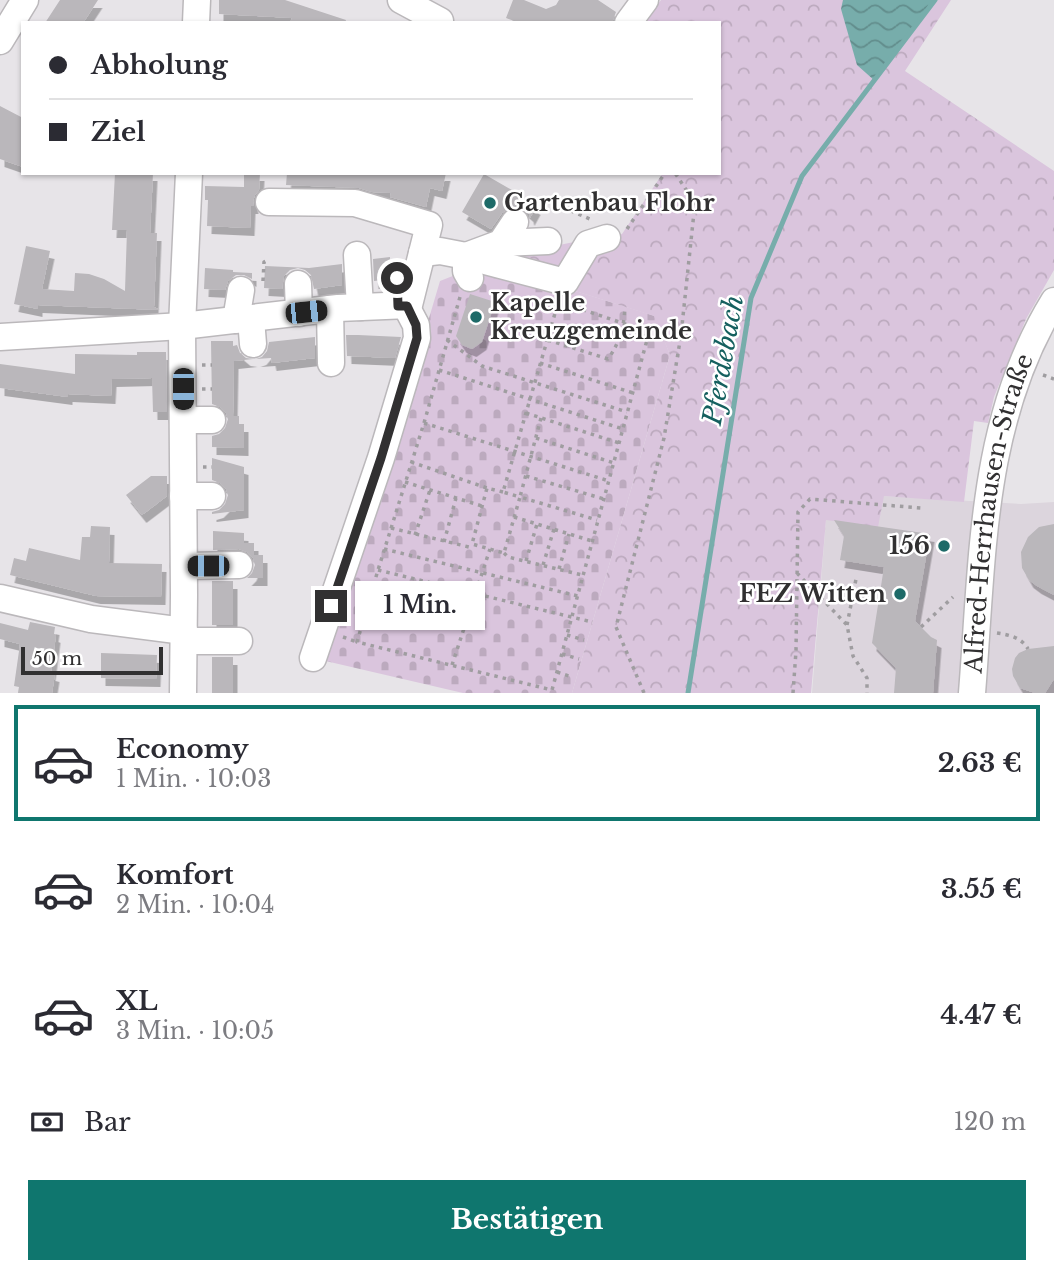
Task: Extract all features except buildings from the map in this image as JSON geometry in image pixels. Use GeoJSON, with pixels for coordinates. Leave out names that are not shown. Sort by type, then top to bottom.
{"type":"FeatureCollection","features":[{"type":"Feature","properties":{"kind":"street"},"geometry":{"type":"LineString","coordinates":[[0,41],[25,0]]}},
{"type":"Feature","properties":{"kind":"street"},"geometry":{"type":"LineString","coordinates":[[196,21],[197,0]]}},
{"type":"Feature","properties":{"kind":"street"},"geometry":{"type":"LineString","coordinates":[[401,0],[440,21]]}},
{"type":"Feature","properties":{"kind":"street"},"geometry":{"type":"LineString","coordinates":[[629,21],[645,0]]}},
{"type":"Feature","properties":{"kind":"street"},"geometry":{"type":"LineString","coordinates":[[183,693],[182,327],[189,175]]}},
{"type":"Feature","properties":{"kind":"street"},"geometry":{"type":"LineString","coordinates":[[0,337],[182,327],[247,327],[299,313],[409,305],[429,225],[355,203],[269,202]]}},
{"type":"Feature","properties":{"kind":"street"},"geometry":{"type":"LineString","coordinates":[[468,267],[508,232],[548,241]]}},
{"type":"Feature","properties":{"kind":"street"},"geometry":{"type":"LineString","coordinates":[[422,253],[440,251],[468,267],[565,282],[587,244],[607,239]]}},
{"type":"Feature","properties":{"kind":"street"},"geometry":{"type":"LineString","coordinates":[[339,335],[357,255]]}},
{"type":"Feature","properties":{"kind":"street"},"geometry":{"type":"LineString","coordinates":[[313,658],[381,458],[417,338],[416,325],[402,306],[397,278]]}},
{"type":"Feature","properties":{"kind":"street"},"geometry":{"type":"LineString","coordinates":[[331,363],[345,308],[348,280]]}},
{"type":"Feature","properties":{"kind":"street"},"geometry":{"type":"LineString","coordinates":[[298,285],[299,313]]}},
{"type":"Feature","properties":{"kind":"street"},"geometry":{"type":"LineString","coordinates":[[241,289],[247,327]]}},
{"type":"Feature","properties":{"kind":"street","name":"Alfred-Herrhausen-Straße"},"geometry":{"type":"LineString","coordinates":[[972,693],[985,520],[997,444],[1021,366],[1054,301]]}},
{"type":"Feature","properties":{"kind":"street"},"geometry":{"type":"LineString","coordinates":[[183,417],[212,416]]}},
{"type":"Feature","properties":{"kind":"street"},"geometry":{"type":"LineString","coordinates":[[183,492],[212,492]]}},
{"type":"Feature","properties":{"kind":"street"},"geometry":{"type":"LineString","coordinates":[[184,570],[239,569]]}},
{"type":"Feature","properties":{"kind":"street"},"geometry":{"type":"LineString","coordinates":[[0,598],[184,641],[227,646]]}},
{"type":"Feature","properties":{"kind":"path"},"geometry":{"type":"LineString","coordinates":[[555,204],[591,220],[607,239],[622,236],[664,175]]}},
{"type":"Feature","properties":{"kind":"path"},"geometry":{"type":"LineString","coordinates":[[644,693],[616,627],[664,438],[681,335],[695,203],[676,175]]}},
{"type":"Feature","properties":{"kind":"path"},"geometry":{"type":"LineString","coordinates":[[468,267],[357,642],[552,692],[633,393],[646,340],[643,330],[558,301],[503,492]]}},
{"type":"Feature","properties":{"kind":"path"},"geometry":{"type":"LineString","coordinates":[[548,340],[608,359],[618,344],[625,323],[625,307]]}},
{"type":"Feature","properties":{"kind":"path"},"geometry":{"type":"LineString","coordinates":[[447,340],[482,366],[627,412]]}},
{"type":"Feature","properties":{"kind":"path"},"geometry":{"type":"LineString","coordinates":[[540,363],[633,393]]}},
{"type":"Feature","properties":{"kind":"path"},"geometry":{"type":"LineString","coordinates":[[439,370],[623,429]]}},
{"type":"Feature","properties":{"kind":"path"},"geometry":{"type":"LineString","coordinates":[[526,413],[619,443]]}},
{"type":"Feature","properties":{"kind":"path"},"geometry":{"type":"LineString","coordinates":[[504,553],[541,418]]}},
{"type":"Feature","properties":{"kind":"path"},"geometry":{"type":"LineString","coordinates":[[424,423],[609,481]]}},
{"type":"Feature","properties":{"kind":"path"},"geometry":{"type":"LineString","coordinates":[[536,438],[614,463]]}},
{"type":"Feature","properties":{"kind":"path"},"geometry":{"type":"LineString","coordinates":[[411,462],[487,488],[598,520]]}},
{"type":"Feature","properties":{"kind":"path"},"geometry":{"type":"LineString","coordinates":[[526,476],[604,499]]}},
{"type":"Feature","properties":{"kind":"path"},"geometry":{"type":"LineString","coordinates":[[405,482],[482,506]]}},
{"type":"Feature","properties":{"kind":"path"},"geometry":{"type":"LineString","coordinates":[[391,528],[469,547],[487,488]]}},
{"type":"Feature","properties":{"kind":"path"},"geometry":{"type":"LineString","coordinates":[[415,535],[429,490]]}},
{"type":"Feature","properties":{"kind":"path"},"geometry":{"type":"LineString","coordinates":[[444,542],[456,498]]}},
{"type":"Feature","properties":{"kind":"path"},"geometry":{"type":"LineString","coordinates":[[793,693],[798,512],[810,499],[921,508]]}},
{"type":"Feature","properties":{"kind":"path"},"geometry":{"type":"LineString","coordinates":[[514,517],[592,541]]}},
{"type":"Feature","properties":{"kind":"path"},"geometry":{"type":"LineString","coordinates":[[526,561],[537,524]]}},
{"type":"Feature","properties":{"kind":"path"},"geometry":{"type":"LineString","coordinates":[[543,565],[554,529]]}},
{"type":"Feature","properties":{"kind":"path"},"geometry":{"type":"LineString","coordinates":[[559,569],[569,534]]}},
{"type":"Feature","properties":{"kind":"path"},"geometry":{"type":"LineString","coordinates":[[471,544],[504,553],[508,557],[583,575]]}},
{"type":"Feature","properties":{"kind":"path"},"geometry":{"type":"LineString","coordinates":[[384,549],[578,596]]}},
{"type":"Feature","properties":{"kind":"path"},"geometry":{"type":"LineString","coordinates":[[452,665],[490,549]]}},
{"type":"Feature","properties":{"kind":"path"},"geometry":{"type":"LineString","coordinates":[[378,570],[588,621]]}},
{"type":"Feature","properties":{"kind":"path"},"geometry":{"type":"LineString","coordinates":[[797,573],[847,625]]}},
{"type":"Feature","properties":{"kind":"path"},"geometry":{"type":"LineString","coordinates":[[856,579],[847,625],[853,656],[867,678],[867,693]]}},
{"type":"Feature","properties":{"kind":"path"},"geometry":{"type":"LineString","coordinates":[[921,627],[953,597]]}},
{"type":"Feature","properties":{"kind":"path"},"geometry":{"type":"LineString","coordinates":[[977,631],[1004,634],[1024,641],[1028,649]]}},
{"type":"Feature","properties":{"kind":"path"},"geometry":{"type":"LineString","coordinates":[[567,635],[584,640]]}},
{"type":"Feature","properties":{"kind":"path"},"geometry":{"type":"LineString","coordinates":[[562,654],[579,659]]}},
{"type":"Feature","properties":{"kind":"path"},"geometry":{"type":"LineString","coordinates":[[557,672],[572,677]]}},
{"type":"Feature","properties":{"kind":"shaded area"},"geometry":{"type":"Polygon","coordinates":[[[884,496],[1021,504],[1054,502],[1054,693],[812,693],[826,520],[884,496]]]}},
{"type":"Feature","properties":{"kind":"green space"},"geometry":{"type":"Polygon","coordinates":[[[661,0],[951,0],[905,71],[1054,171],[1054,270],[1026,319],[994,397],[988,423],[974,421],[964,502],[884,496],[878,527],[826,520],[811,693],[572,693],[670,355],[654,316],[480,261],[622,234],[662,175],[721,175],[721,21],[645,21],[661,0]]]}},
{"type":"Feature","properties":{"kind":"green space"},"geometry":{"type":"Polygon","coordinates":[[[480,261],[655,316],[670,355],[572,693],[463,693],[317,659],[387,460],[440,281],[473,268],[480,261]]]}},
{"type":"Feature","properties":{"kind":"water"},"geometry":{"type":"Polygon","coordinates":[[[843,0],[935,0],[875,81],[857,65],[841,9],[843,0]]]}},
{"type":"Feature","properties":{"kind":"waterway","name":"Pferdebach"},"geometry":{"type":"LineString","coordinates":[[688,693],[751,298],[802,176],[935,0]]}},
{"type":"Feature","properties":{"kind":"place","name":"Gartenbau Flohr"},"geometry":{"type":"Point","coordinates":[490,203]}},
{"type":"Feature","properties":{"kind":"place","name":"Kapelle Kreuzgemeinde"},"geometry":{"type":"Point","coordinates":[476,317]}},
{"type":"Feature","properties":{"kind":"place","name":"156"},"geometry":{"type":"Point","coordinates":[944,546]}},
{"type":"Feature","properties":{"kind":"place","name":"FEZ Witten"},"geometry":{"type":"Point","coordinates":[900,594]}},
{"type":"Feature","properties":{"kind":"route"},"geometry":{"type":"LineString","coordinates":[[331,606],[381,458],[417,338],[416,325],[407,306],[398,306],[397,278]]}}]}
